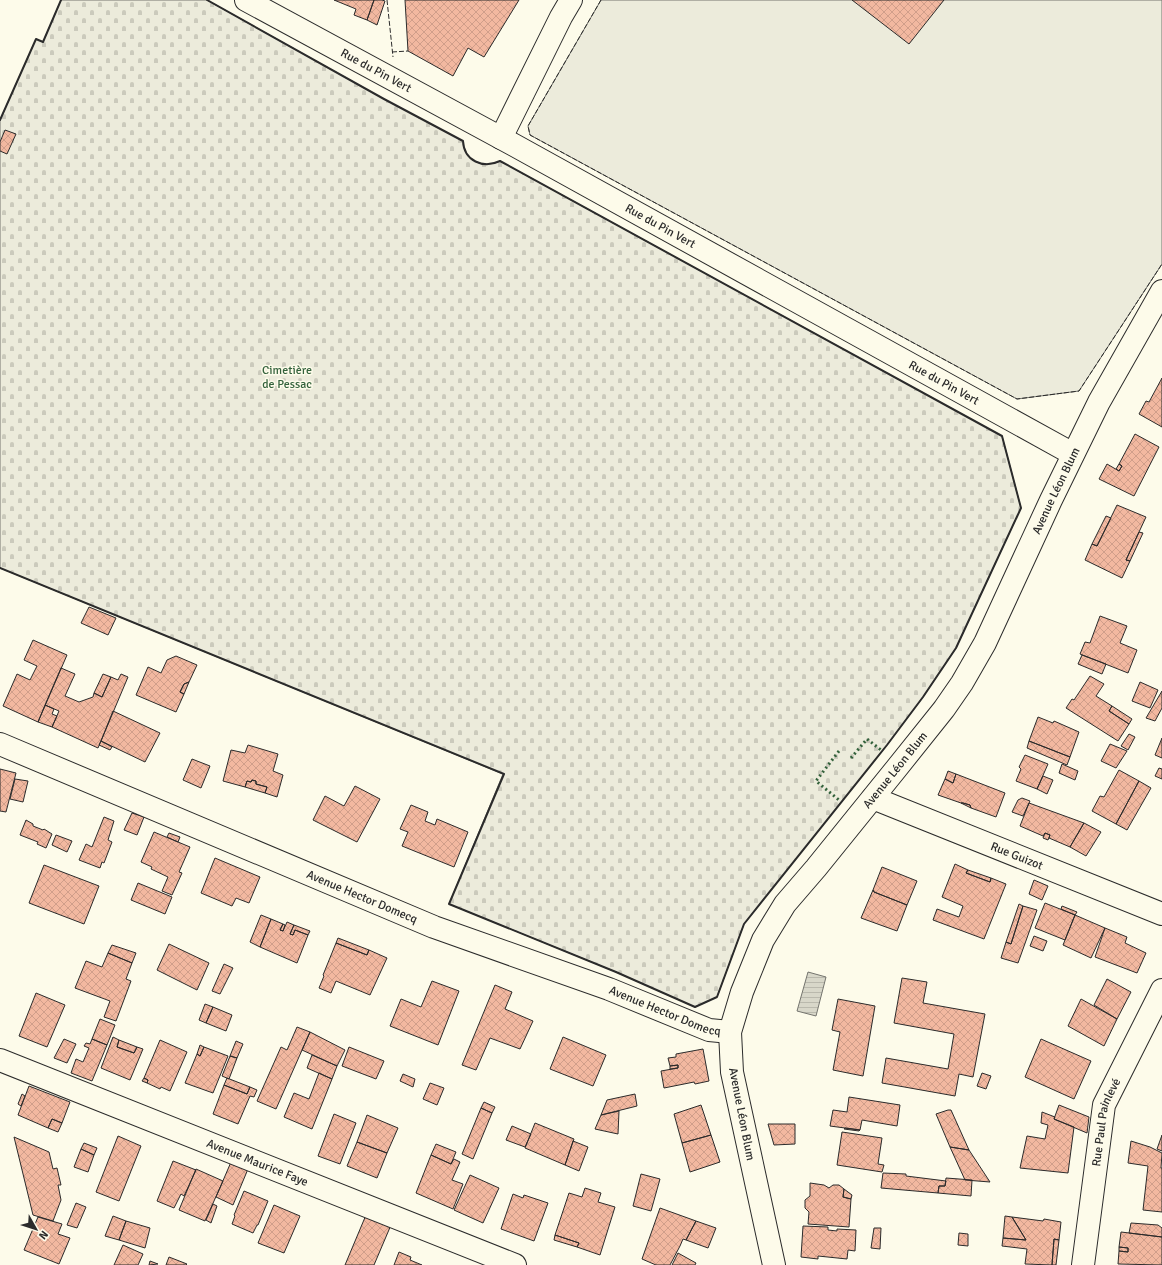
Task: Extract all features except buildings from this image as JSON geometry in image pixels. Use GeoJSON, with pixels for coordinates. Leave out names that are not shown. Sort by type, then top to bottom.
{"type":"FeatureCollection","features":[{"type":"Feature","properties":{"kind":"street","name":"Rue du Pin Vert"},"geometry":{"type":"LineString","coordinates":[[246,0],[501,138],[1073,454]]}},
{"type":"Feature","properties":{"kind":"street"},"geometry":{"type":"LineString","coordinates":[[501,138],[561,17],[571,0]]}},
{"type":"Feature","properties":{"kind":"street","name":"Avenue Léon Blum"},"geometry":{"type":"LineString","coordinates":[[774,1265],[732,1072],[730,1032],[742,992],[763,940],[785,904],[944,710],[962,683],[985,643],[1098,402],[1162,291]]}},
{"type":"Feature","properties":{"kind":"street","name":"Avenue Hector Domecq"},"geometry":{"type":"LineString","coordinates":[[0,744],[434,927],[609,989],[709,1030],[730,1032]]}},
{"type":"Feature","properties":{"kind":"street","name":"Rue Guizot"},"geometry":{"type":"LineString","coordinates":[[872,798],[1162,914]]}},
{"type":"Feature","properties":{"kind":"street","name":"Rue Paul Painlevé"},"geometry":{"type":"LineString","coordinates":[[1083,1265],[1104,1105],[1162,990]]}},
{"type":"Feature","properties":{"kind":"street","name":"Avenue Maurice Faye"},"geometry":{"type":"LineString","coordinates":[[0,1060],[515,1265]]}},
{"type":"Feature","properties":{"kind":"green space","name":"Cimetière de Pessac"},"geometry":{"type":"Polygon","coordinates":[[[61,0],[207,0],[384,99],[463,141],[467,154],[476,162],[487,164],[500,161],[1002,436],[1021,508],[956,648],[923,697],[887,745],[744,924],[717,997],[695,1007],[616,972],[449,904],[503,774],[0,568],[0,120],[36,39],[43,42],[61,0]]]}},
{"type":"Feature","properties":{"kind":"green space"},"geometry":{"type":"Polygon","coordinates":[[[601,0],[1162,0],[1162,264],[1079,391],[1017,399],[530,135],[528,126],[601,0]]]}},
{"type":"Feature","properties":{"kind":"shaded area"},"geometry":{"type":"Polygon","coordinates":[[[808,972],[826,977],[816,1016],[797,1011],[808,972]]]}},
{"type":"Feature","properties":{"kind":"hedge"},"geometry":{"type":"LineString","coordinates":[[851,758],[867,739],[881,750]]}},
{"type":"Feature","properties":{"kind":"hedge"},"geometry":{"type":"LineString","coordinates":[[839,751],[816,781],[839,800]]}},
{"type":"Feature","properties":{"kind":"fence"},"geometry":{"type":"LineString","coordinates":[[387,0],[393,57]]}},
{"type":"Feature","properties":{"kind":"fence"},"geometry":{"type":"LineString","coordinates":[[601,0],[528,126],[530,135],[1017,399],[1079,391],[1162,264]]}},
{"type":"Feature","properties":{"kind":"fence"},"geometry":{"type":"LineString","coordinates":[[392,52],[408,51]]}},
{"type":"Feature","properties":{"kind":"wall"},"geometry":{"type":"LineString","coordinates":[[0,120],[36,39],[43,42],[61,0]]}},
{"type":"Feature","properties":{"kind":"wall"},"geometry":{"type":"LineString","coordinates":[[0,568],[504,774],[449,904],[616,972],[695,1007],[717,997],[744,924],[887,745],[923,697],[956,648],[1021,508],[1002,436],[500,161],[487,164],[476,162],[467,154],[463,141],[384,99],[207,0]]}}]}
